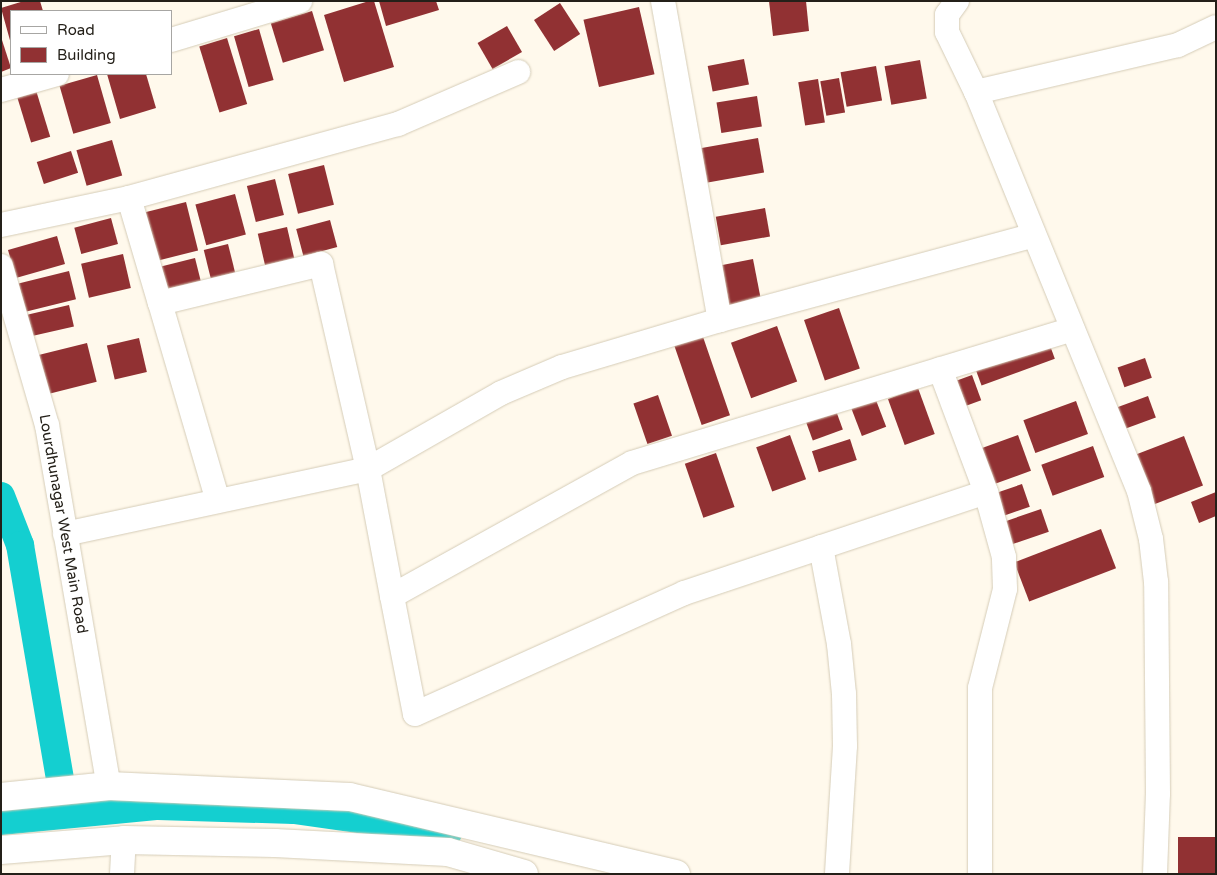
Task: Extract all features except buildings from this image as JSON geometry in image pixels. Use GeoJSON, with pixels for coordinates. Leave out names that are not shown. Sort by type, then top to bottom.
{"type":"FeatureCollection","features":[{"type":"Feature","properties":{"kind":"main road"},"geometry":{"type":"LineString","coordinates":[[3,792],[63,791],[110,786],[350,797],[676,874]]}},
{"type":"Feature","properties":{"kind":"main road"},"geometry":{"type":"LineString","coordinates":[[1,850],[124,840],[275,843],[448,852],[524,874]]}},
{"type":"Feature","properties":{"kind":"street"},"geometry":{"type":"LineString","coordinates":[[172,40],[300,1]]}},
{"type":"Feature","properties":{"kind":"street"},"geometry":{"type":"LineString","coordinates":[[663,1],[720,320]]}},
{"type":"Feature","properties":{"kind":"street"},"geometry":{"type":"LineString","coordinates":[[953,2],[947,15],[948,32],[976,92],[1139,491],[1151,539],[1156,582],[1155,874]]}},
{"type":"Feature","properties":{"kind":"street"},"geometry":{"type":"LineString","coordinates":[[976,92],[1178,45],[1216,27]]}},
{"type":"Feature","properties":{"kind":"street"},"geometry":{"type":"LineString","coordinates":[[1,225],[129,198],[398,124],[518,72]]}},
{"type":"Feature","properties":{"kind":"street"},"geometry":{"type":"LineString","coordinates":[[1,90],[54,75]]}},
{"type":"Feature","properties":{"kind":"street"},"geometry":{"type":"LineString","coordinates":[[129,198],[218,501]]}},
{"type":"Feature","properties":{"kind":"street"},"geometry":{"type":"LineString","coordinates":[[66,534],[368,469],[510,389],[562,367],[720,320],[1034,235]]}},
{"type":"Feature","properties":{"kind":"street"},"geometry":{"type":"LineString","coordinates":[[160,303],[321,264],[368,469],[415,714],[684,593],[986,492]]}},
{"type":"Feature","properties":{"kind":"street","name":"Lourdhunagar West Main Road"},"geometry":{"type":"LineString","coordinates":[[1,266],[47,424],[110,786]]}},
{"type":"Feature","properties":{"kind":"street"},"geometry":{"type":"LineString","coordinates":[[392,596],[632,463],[1072,329]]}},
{"type":"Feature","properties":{"kind":"street"},"geometry":{"type":"LineString","coordinates":[[940,369],[986,492],[1004,557],[1005,589],[980,688],[980,874]]}},
{"type":"Feature","properties":{"kind":"street"},"geometry":{"type":"LineString","coordinates":[[821,547],[839,644],[844,694],[846,746],[837,874]]}},
{"type":"Feature","properties":{"kind":"street"},"geometry":{"type":"LineString","coordinates":[[122,874],[124,840]]}},
{"type":"Feature","properties":{"kind":"waterway"},"geometry":{"type":"LineString","coordinates":[[1,496],[20,545],[66,813]]}},
{"type":"Feature","properties":{"kind":"waterway"},"geometry":{"type":"LineString","coordinates":[[1,821],[158,806],[294,810],[448,832]]}}]}
